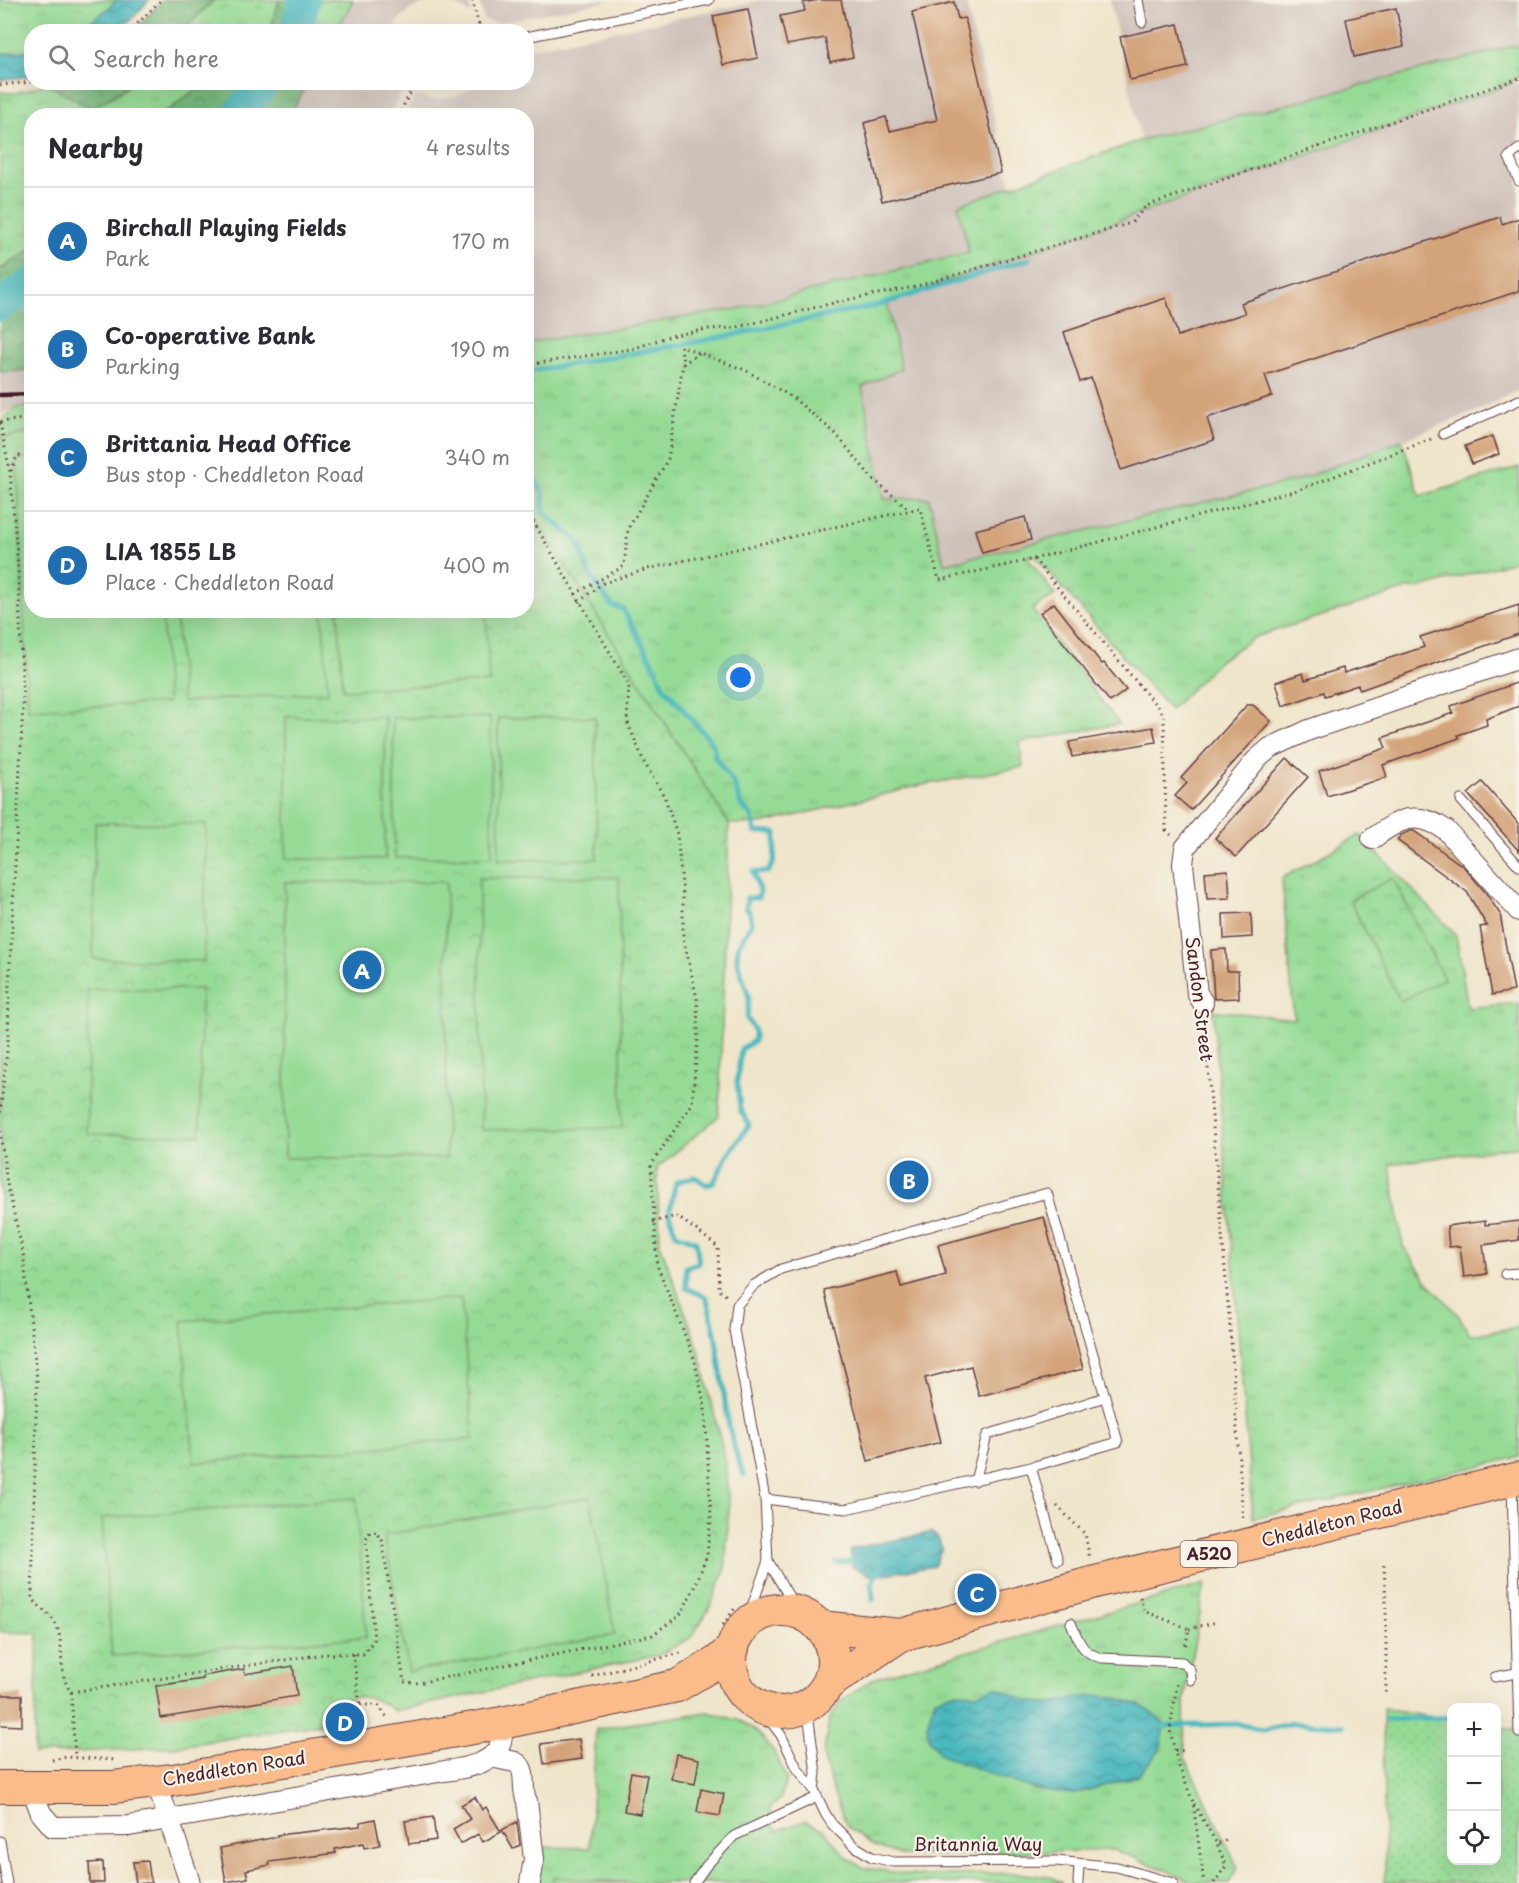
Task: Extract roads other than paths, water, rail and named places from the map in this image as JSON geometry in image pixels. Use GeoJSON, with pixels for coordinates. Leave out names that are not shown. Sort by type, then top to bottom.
{"type":"FeatureCollection","features":[{"type":"Feature","properties":{"kind":"highway","name":"Cheddleton Road"},"geometry":{"type":"LineString","coordinates":[[677,1686],[753,1703],[785,1713],[817,1695],[901,1635],[1133,1572],[1515,1479]]}},
{"type":"Feature","properties":{"kind":"highway","name":"Cheddleton Road"},"geometry":{"type":"LineString","coordinates":[[0,1787],[113,1787],[156,1781],[328,1754],[502,1723],[677,1686],[717,1662],[735,1626],[766,1612],[784,1610],[809,1620],[901,1635]]}},
{"type":"Feature","properties":{"kind":"highway"},"geometry":{"type":"LineString","coordinates":[[809,1620],[830,1643],[833,1656],[831,1674],[817,1695]]}},
{"type":"Feature","properties":{"kind":"highway"},"geometry":{"type":"LineString","coordinates":[[735,1626],[731,1658],[733,1675],[753,1703]]}},
{"type":"Feature","properties":{"kind":"street","name":"Sandon Street"},"geometry":{"type":"LineString","coordinates":[[1203,1003],[1197,993],[1183,864],[1185,848],[1256,760],[1270,748],[1309,730],[1519,658]]}},
{"type":"Feature","properties":{"kind":"street"},"geometry":{"type":"LineString","coordinates":[[1372,839],[1405,819],[1420,818],[1432,821],[1446,830],[1519,911]]}},
{"type":"Feature","properties":{"kind":"street"},"geometry":{"type":"LineString","coordinates":[[32,1787],[41,1813],[53,1827],[129,1826],[480,1763],[499,1749],[502,1739],[502,1723]]}},
{"type":"Feature","properties":{"kind":"street"},"geometry":{"type":"LineString","coordinates":[[491,1757],[517,1763],[523,1770],[524,1796],[527,1801],[534,1859],[530,1883]]}},
{"type":"Feature","properties":{"kind":"street"},"geometry":{"type":"LineString","coordinates":[[156,1781],[190,1883]]}},
{"type":"Feature","properties":{"kind":"lane"},"geometry":{"type":"LineString","coordinates":[[534,35],[709,0]]}},
{"type":"Feature","properties":{"kind":"lane"},"geometry":{"type":"LineString","coordinates":[[1138,0],[1142,22]]}},
{"type":"Feature","properties":{"kind":"lane"},"geometry":{"type":"LineString","coordinates":[[1519,150],[1514,157],[1519,181]]}},
{"type":"Feature","properties":{"kind":"lane"},"geometry":{"type":"LineString","coordinates":[[1443,435],[1519,400]]}},
{"type":"Feature","properties":{"kind":"lane"},"geometry":{"type":"LineString","coordinates":[[1461,800],[1519,866]]}},
{"type":"Feature","properties":{"kind":"lane"},"geometry":{"type":"LineString","coordinates":[[735,1626],[768,1561],[765,1499],[734,1330],[737,1305],[754,1285],[781,1269],[1047,1193],[1118,1442],[1032,1467],[846,1509],[765,1499]]}},
{"type":"Feature","properties":{"kind":"lane"},"geometry":{"type":"LineString","coordinates":[[1505,1274],[1519,1273]]}},
{"type":"Feature","properties":{"kind":"lane"},"geometry":{"type":"LineString","coordinates":[[975,1480],[987,1435],[1106,1397]]}},
{"type":"Feature","properties":{"kind":"lane"},"geometry":{"type":"LineString","coordinates":[[1032,1467],[1058,1560]]}},
{"type":"Feature","properties":{"kind":"lane"},"geometry":{"type":"LineString","coordinates":[[1515,1479],[1516,1673],[1519,1732]]}},
{"type":"Feature","properties":{"kind":"lane"},"geometry":{"type":"LineString","coordinates":[[768,1561],[809,1620]]}},
{"type":"Feature","properties":{"kind":"lane"},"geometry":{"type":"LineString","coordinates":[[1071,1623],[1089,1655],[1102,1658],[1182,1662],[1190,1670],[1191,1680]]}},
{"type":"Feature","properties":{"kind":"lane"},"geometry":{"type":"LineString","coordinates":[[1495,1677],[1516,1673]]}},
{"type":"Feature","properties":{"kind":"lane"},"geometry":{"type":"LineString","coordinates":[[694,1883],[706,1866],[734,1836],[816,1794],[817,1695]]}},
{"type":"Feature","properties":{"kind":"lane","name":"Britannia Way"},"geometry":{"type":"LineString","coordinates":[[753,1703],[781,1735],[797,1768],[816,1794],[826,1815],[853,1845],[872,1857],[893,1863],[1056,1861],[1117,1867],[1173,1883]]}},
{"type":"Feature","properties":{"kind":"lane"},"geometry":{"type":"LineString","coordinates":[[0,1841],[7,1883]]}},
{"type":"Feature","properties":{"kind":"lane"},"geometry":{"type":"LineString","coordinates":[[1078,1883],[1079,1864]]}},
{"type":"Feature","properties":{"kind":"water"},"geometry":{"type":"Polygon","coordinates":[[[116,0],[149,0],[126,24],[87,24],[116,0]]]}},
{"type":"Feature","properties":{"kind":"water"},"geometry":{"type":"Polygon","coordinates":[[[24,51],[24,77],[0,80],[0,54],[24,51]]]}},
{"type":"Feature","properties":{"kind":"water"},"geometry":{"type":"Polygon","coordinates":[[[931,1532],[938,1538],[942,1548],[934,1566],[873,1576],[852,1567],[850,1550],[931,1532]]]}},
{"type":"Feature","properties":{"kind":"water"},"geometry":{"type":"Polygon","coordinates":[[[995,1687],[1024,1699],[1043,1703],[1095,1696],[1113,1697],[1130,1702],[1146,1709],[1160,1719],[1165,1726],[1160,1750],[1138,1776],[1075,1794],[1042,1791],[1024,1786],[940,1755],[928,1737],[928,1721],[935,1698],[957,1692],[977,1694],[995,1687]]]}},
{"type":"Feature","properties":{"kind":"waterway"},"geometry":{"type":"LineString","coordinates":[[298,24],[304,0]]}},
{"type":"Feature","properties":{"kind":"waterway"},"geometry":{"type":"LineString","coordinates":[[244,108],[258,90]]}},
{"type":"Feature","properties":{"kind":"waterway"},"geometry":{"type":"LineString","coordinates":[[682,345],[879,305],[1029,259]]}},
{"type":"Feature","properties":{"kind":"waterway"},"geometry":{"type":"LineString","coordinates":[[0,305],[24,290]]}},
{"type":"Feature","properties":{"kind":"waterway"},"geometry":{"type":"LineString","coordinates":[[534,371],[679,345]]}},
{"type":"Feature","properties":{"kind":"waterway"},"geometry":{"type":"LineString","coordinates":[[534,480],[543,493],[544,512],[579,543],[588,572],[612,606],[623,609],[663,686],[713,744],[715,757],[734,784],[741,805],[752,816],[755,832],[776,833],[774,861],[768,872],[753,872],[760,892],[758,898],[747,898],[746,908],[752,923],[738,946],[737,960],[749,998],[747,1018],[754,1030],[754,1041],[741,1049],[737,1082],[740,1109],[749,1125],[727,1156],[714,1182],[707,1185],[695,1177],[676,1182],[669,1214],[676,1234],[696,1241],[699,1263],[686,1267],[686,1288],[706,1297],[717,1345],[729,1426],[744,1475]]}},
{"type":"Feature","properties":{"kind":"waterway"},"geometry":{"type":"LineString","coordinates":[[836,1563],[857,1558]]}},
{"type":"Feature","properties":{"kind":"waterway"},"geometry":{"type":"LineString","coordinates":[[873,1599],[872,1583],[880,1569]]}},
{"type":"Feature","properties":{"kind":"waterway"},"geometry":{"type":"LineString","coordinates":[[1385,1720],[1447,1717]]}},
{"type":"Feature","properties":{"kind":"waterway"},"geometry":{"type":"LineString","coordinates":[[1160,1726],[1238,1724],[1264,1730],[1293,1723],[1343,1726]]}},
{"type":"Feature","properties":{"kind":"railway"},"geometry":{"type":"LineString","coordinates":[[0,395],[24,394]]}},
{"type":"Feature","properties":{"kind":"place","name":"Birchall Playing Fields"},"geometry":{"type":"Point","coordinates":[362,970]}},
{"type":"Feature","properties":{"kind":"place","name":"Co-operative Bank"},"geometry":{"type":"Point","coordinates":[909,1180]}},
{"type":"Feature","properties":{"kind":"place","name":"Brittania Head Office"},"geometry":{"type":"Point","coordinates":[977,1593]}},
{"type":"Feature","properties":{"kind":"place","name":"LIA 1855 LB"},"geometry":{"type":"Point","coordinates":[345,1722]}}]}
